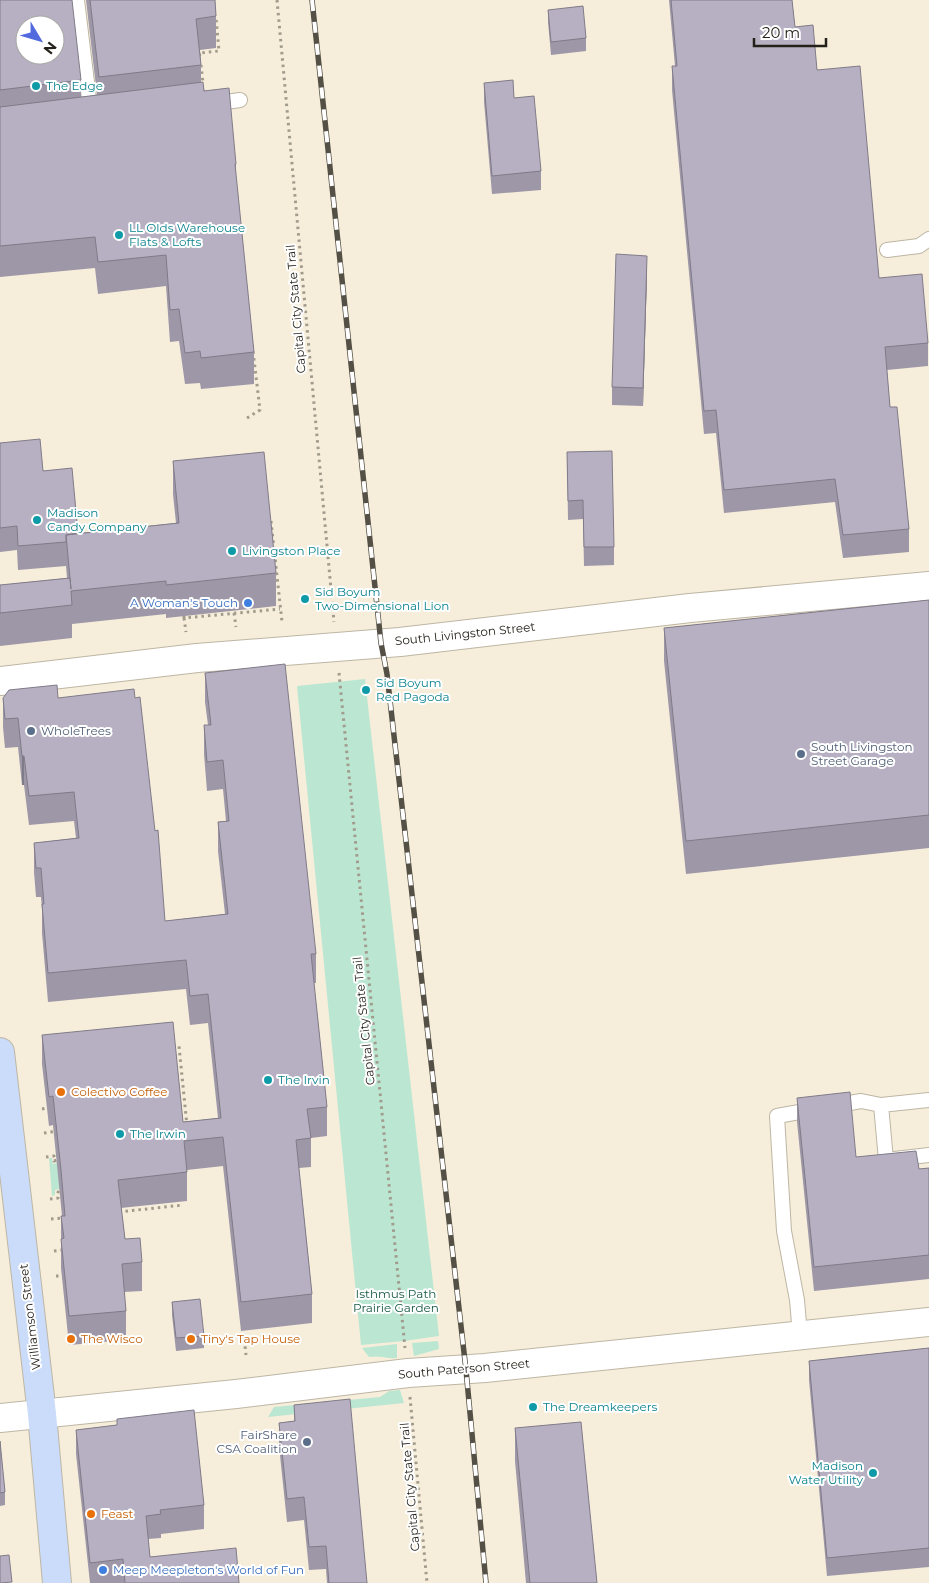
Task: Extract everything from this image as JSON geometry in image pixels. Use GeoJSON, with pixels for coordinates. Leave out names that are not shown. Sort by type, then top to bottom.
{"type":"FeatureCollection","features":[{"type":"Feature","properties":{"kind":"street","name":"South Livingston Street"},"geometry":{"type":"LineString","coordinates":[[0,681],[196,658],[400,642],[690,608],[929,586]]}},
{"type":"Feature","properties":{"kind":"street","name":"Williamson Street"},"geometry":{"type":"LineString","coordinates":[[0,1052],[42,1414],[57,1583]]}},
{"type":"Feature","properties":{"kind":"street","name":"South Paterson Street"},"geometry":{"type":"LineString","coordinates":[[0,1418],[236,1394],[408,1373],[485,1368],[929,1322]]}},
{"type":"Feature","properties":{"kind":"lane"},"geometry":{"type":"LineString","coordinates":[[77,0],[91,118]]}},
{"type":"Feature","properties":{"kind":"lane"},"geometry":{"type":"LineString","coordinates":[[200,105],[240,100]]}},
{"type":"Feature","properties":{"kind":"lane"},"geometry":{"type":"LineString","coordinates":[[887,250],[919,246],[929,239]]}},
{"type":"Feature","properties":{"kind":"lane"},"geometry":{"type":"LineString","coordinates":[[800,1335],[798,1300],[784,1230],[777,1116],[861,1101],[882,1105],[929,1100]]}},
{"type":"Feature","properties":{"kind":"lane"},"geometry":{"type":"LineString","coordinates":[[882,1105],[886,1160],[929,1155]]}},
{"type":"Feature","properties":{"kind":"path","name":"Capital City State Trail"},"geometry":{"type":"LineString","coordinates":[[276,0],[334,616]]}},
{"type":"Feature","properties":{"kind":"path"},"geometry":{"type":"LineString","coordinates":[[203,84],[199,53],[219,51],[216,34],[216,16],[209,17]]}},
{"type":"Feature","properties":{"kind":"path"},"geometry":{"type":"LineString","coordinates":[[247,418],[260,410],[253,345]]}},
{"type":"Feature","properties":{"kind":"path"},"geometry":{"type":"LineString","coordinates":[[268,518],[271,517],[270,528],[282,622]]}},
{"type":"Feature","properties":{"kind":"path"},"geometry":{"type":"LineString","coordinates":[[186,632],[184,617],[280,608]]}},
{"type":"Feature","properties":{"kind":"path"},"geometry":{"type":"LineString","coordinates":[[234,612],[236,627]]}},
{"type":"Feature","properties":{"kind":"path","name":"Capital City State Trail"},"geometry":{"type":"LineString","coordinates":[[340,682],[405,1351]]}},
{"type":"Feature","properties":{"kind":"path"},"geometry":{"type":"LineString","coordinates":[[170,1047],[179,1046],[188,1135]]}},
{"type":"Feature","properties":{"kind":"path"},"geometry":{"type":"LineString","coordinates":[[42,1109],[47,1108]]}},
{"type":"Feature","properties":{"kind":"path"},"geometry":{"type":"LineString","coordinates":[[44,1133],[59,1131]]}},
{"type":"Feature","properties":{"kind":"path"},"geometry":{"type":"LineString","coordinates":[[46,1157],[54,1156],[54,1161],[57,1160]]}},
{"type":"Feature","properties":{"kind":"path"},"geometry":{"type":"LineString","coordinates":[[50,1199],[58,1198],[58,1192],[60,1192]]}},
{"type":"Feature","properties":{"kind":"path"},"geometry":{"type":"LineString","coordinates":[[118,1212],[183,1205]]}},
{"type":"Feature","properties":{"kind":"path"},"geometry":{"type":"LineString","coordinates":[[51,1220],[71,1217]]}},
{"type":"Feature","properties":{"kind":"path"},"geometry":{"type":"LineString","coordinates":[[54,1251],[62,1250]]}},
{"type":"Feature","properties":{"kind":"path"},"geometry":{"type":"LineString","coordinates":[[56,1276],[62,1276]]}},
{"type":"Feature","properties":{"kind":"path"},"geometry":{"type":"LineString","coordinates":[[243,1326],[246,1355]]}},
{"type":"Feature","properties":{"kind":"path","name":"Capital City State Trail"},"geometry":{"type":"LineString","coordinates":[[409,1388],[427,1583]]}},
{"type":"Feature","properties":{"kind":"green space","name":"Isthmus Path Prairie Garden"},"geometry":{"type":"Polygon","coordinates":[[[365,679],[439,1336],[361,1345],[297,686],[365,679]]]}},
{"type":"Feature","properties":{"kind":"green space"},"geometry":{"type":"Polygon","coordinates":[[[49,1158],[52,1158],[53,1164],[57,1163],[60,1189],[55,1190],[55,1195],[52,1196],[49,1158]]]}},
{"type":"Feature","properties":{"kind":"green space"},"geometry":{"type":"Polygon","coordinates":[[[438,1341],[439,1349],[414,1356],[412,1343],[438,1341]]]}},
{"type":"Feature","properties":{"kind":"green space"},"geometry":{"type":"Polygon","coordinates":[[[397,1344],[397,1358],[369,1357],[362,1348],[397,1344]]]}},
{"type":"Feature","properties":{"kind":"green space"},"geometry":{"type":"Polygon","coordinates":[[[400,1390],[404,1403],[268,1417],[274,1407],[380,1397],[389,1391],[400,1390]]]}},
{"type":"Feature","properties":{"kind":"building"},"geometry":{"type":"Polygon","coordinates":[[[0,0],[72,0],[81,80],[0,90],[0,0]]]}},
{"type":"Feature","properties":{"kind":"building"},"geometry":{"type":"Polygon","coordinates":[[[90,0],[215,0],[216,16],[196,19],[201,65],[99,77],[90,0]]]}},
{"type":"Feature","properties":{"kind":"building"},"geometry":{"type":"Polygon","coordinates":[[[671,0],[792,0],[795,27],[813,25],[817,70],[860,66],[879,278],[922,274],[928,343],[885,347],[890,407],[897,407],[909,529],[843,535],[835,479],[724,490],[716,410],[704,411],[672,66],[677,66],[671,0]]]}},
{"type":"Feature","properties":{"kind":"building"},"geometry":{"type":"Polygon","coordinates":[[[583,6],[586,38],[551,42],[548,10],[583,6]]]}},
{"type":"Feature","properties":{"kind":"building"},"geometry":{"type":"Polygon","coordinates":[[[513,80],[514,98],[534,96],[541,171],[492,176],[484,83],[513,80]]]}},
{"type":"Feature","properties":{"kind":"building","name":"LL Olds Warehouse Flats & Lofts"},"geometry":{"type":"Polygon","coordinates":[[[203,82],[204,91],[229,88],[254,352],[201,358],[200,351],[185,353],[179,309],[170,310],[166,255],[98,262],[95,237],[0,246],[0,107],[203,82]]]}},
{"type":"Feature","properties":{"kind":"building"},"geometry":{"type":"Polygon","coordinates":[[[616,254],[647,256],[643,388],[612,387],[616,254]]]}},
{"type":"Feature","properties":{"kind":"building","name":"Madison Candy Company"},"geometry":{"type":"Polygon","coordinates":[[[40,439],[43,471],[72,468],[78,533],[66,535],[66,542],[18,546],[17,526],[0,528],[0,443],[40,439]]]}},
{"type":"Feature","properties":{"kind":"building"},"geometry":{"type":"Polygon","coordinates":[[[612,451],[614,547],[584,547],[583,500],[568,501],[567,452],[612,451]]]}},
{"type":"Feature","properties":{"kind":"building"},"geometry":{"type":"Polygon","coordinates":[[[264,452],[276,573],[166,585],[166,581],[71,591],[72,605],[0,613],[0,585],[70,578],[66,535],[179,523],[173,461],[264,452]]]}},
{"type":"Feature","properties":{"kind":"building","name":"South Livingston Street Garage"},"geometry":{"type":"Polygon","coordinates":[[[929,600],[929,815],[686,841],[664,628],[929,600]]]}},
{"type":"Feature","properties":{"kind":"building"},"geometry":{"type":"Polygon","coordinates":[[[285,664],[316,954],[311,954],[327,1107],[307,1109],[311,1138],[296,1140],[312,1294],[241,1302],[223,1137],[184,1141],[187,1172],[118,1180],[125,1239],[140,1238],[142,1262],[122,1264],[126,1311],[69,1316],[61,1239],[64,1238],[61,1216],[65,1216],[61,1170],[53,1096],[49,1097],[42,1035],[173,1022],[183,1122],[221,1118],[208,994],[190,996],[186,960],[48,973],[41,868],[36,868],[34,843],[79,838],[74,792],[29,796],[18,718],[5,719],[3,698],[9,690],[57,685],[58,698],[134,689],[135,698],[140,697],[155,831],[158,830],[165,921],[228,914],[218,822],[229,821],[223,760],[207,762],[204,725],[211,725],[205,673],[285,664]]]}},
{"type":"Feature","properties":{"kind":"building"},"geometry":{"type":"Polygon","coordinates":[[[850,1092],[856,1157],[916,1151],[919,1169],[929,1168],[929,1255],[814,1267],[797,1098],[850,1092]]]}},
{"type":"Feature","properties":{"kind":"building"},"geometry":{"type":"Polygon","coordinates":[[[200,1299],[204,1336],[176,1338],[172,1302],[200,1299]]]}},
{"type":"Feature","properties":{"kind":"building","name":"Madison Water Utility"},"geometry":{"type":"Polygon","coordinates":[[[929,1348],[929,1548],[827,1558],[809,1361],[929,1348]]]}},
{"type":"Feature","properties":{"kind":"building"},"geometry":{"type":"Polygon","coordinates":[[[350,1399],[367,1583],[329,1583],[326,1546],[309,1547],[304,1497],[287,1499],[279,1423],[295,1421],[294,1405],[350,1399]]]}},
{"type":"Feature","properties":{"kind":"building"},"geometry":{"type":"Polygon","coordinates":[[[194,1410],[204,1505],[160,1510],[161,1514],[146,1516],[150,1557],[236,1548],[239,1583],[125,1583],[123,1559],[90,1563],[76,1430],[117,1425],[117,1419],[194,1410]]]}},
{"type":"Feature","properties":{"kind":"building"},"geometry":{"type":"Polygon","coordinates":[[[581,1422],[597,1583],[530,1583],[515,1428],[581,1422]]]}},
{"type":"Feature","properties":{"kind":"building"},"geometry":{"type":"Polygon","coordinates":[[[0,1441],[5,1492],[0,1493],[0,1441]]]}},
{"type":"Feature","properties":{"kind":"building"},"geometry":{"type":"Polygon","coordinates":[[[9,1555],[12,1582],[0,1583],[0,1556],[9,1555]]]}},
{"type":"Feature","properties":{"kind":"railway"},"geometry":{"type":"LineString","coordinates":[[312,0],[381,643],[387,674],[466,1370],[486,1583]]}},
{"type":"Feature","properties":{"kind":"place","name":"The Edge"},"geometry":{"type":"Point","coordinates":[36,86]}},
{"type":"Feature","properties":{"kind":"place","name":"LL Olds Warehouse Flats & Lofts"},"geometry":{"type":"Point","coordinates":[119,235]}},
{"type":"Feature","properties":{"kind":"place","name":"Madison Candy Company"},"geometry":{"type":"Point","coordinates":[37,520]}},
{"type":"Feature","properties":{"kind":"place","name":"Livingston Place"},"geometry":{"type":"Point","coordinates":[232,551]}},
{"type":"Feature","properties":{"kind":"place","name":"Sid Boyum Two-Dimensional Lion"},"geometry":{"type":"Point","coordinates":[305,599]}},
{"type":"Feature","properties":{"kind":"place","name":"A Woman's Touch"},"geometry":{"type":"Point","coordinates":[248,603]}},
{"type":"Feature","properties":{"kind":"place","name":"Sid Boyum Red Pagoda"},"geometry":{"type":"Point","coordinates":[366,690]}},
{"type":"Feature","properties":{"kind":"place","name":"WholeTrees"},"geometry":{"type":"Point","coordinates":[31,731]}},
{"type":"Feature","properties":{"kind":"place","name":"South Livingston Street Garage"},"geometry":{"type":"Point","coordinates":[801,754]}},
{"type":"Feature","properties":{"kind":"place","name":"The Irvin"},"geometry":{"type":"Point","coordinates":[268,1080]}},
{"type":"Feature","properties":{"kind":"place","name":"Colectivo Coffee"},"geometry":{"type":"Point","coordinates":[61,1092]}},
{"type":"Feature","properties":{"kind":"place","name":"The Irwin"},"geometry":{"type":"Point","coordinates":[120,1134]}},
{"type":"Feature","properties":{"kind":"place","name":"The Wisco"},"geometry":{"type":"Point","coordinates":[71,1339]}},
{"type":"Feature","properties":{"kind":"place","name":"Tiny's Tap House"},"geometry":{"type":"Point","coordinates":[191,1339]}},
{"type":"Feature","properties":{"kind":"place","name":"The Dreamkeepers"},"geometry":{"type":"Point","coordinates":[533,1407]}},
{"type":"Feature","properties":{"kind":"place","name":"FairShare CSA Coalition"},"geometry":{"type":"Point","coordinates":[307,1442]}},
{"type":"Feature","properties":{"kind":"place","name":"Madison Water Utility"},"geometry":{"type":"Point","coordinates":[873,1473]}},
{"type":"Feature","properties":{"kind":"place","name":"Feast"},"geometry":{"type":"Point","coordinates":[91,1514]}},
{"type":"Feature","properties":{"kind":"place","name":"Meep Meepleton's World of Fun"},"geometry":{"type":"Point","coordinates":[103,1570]}}]}
